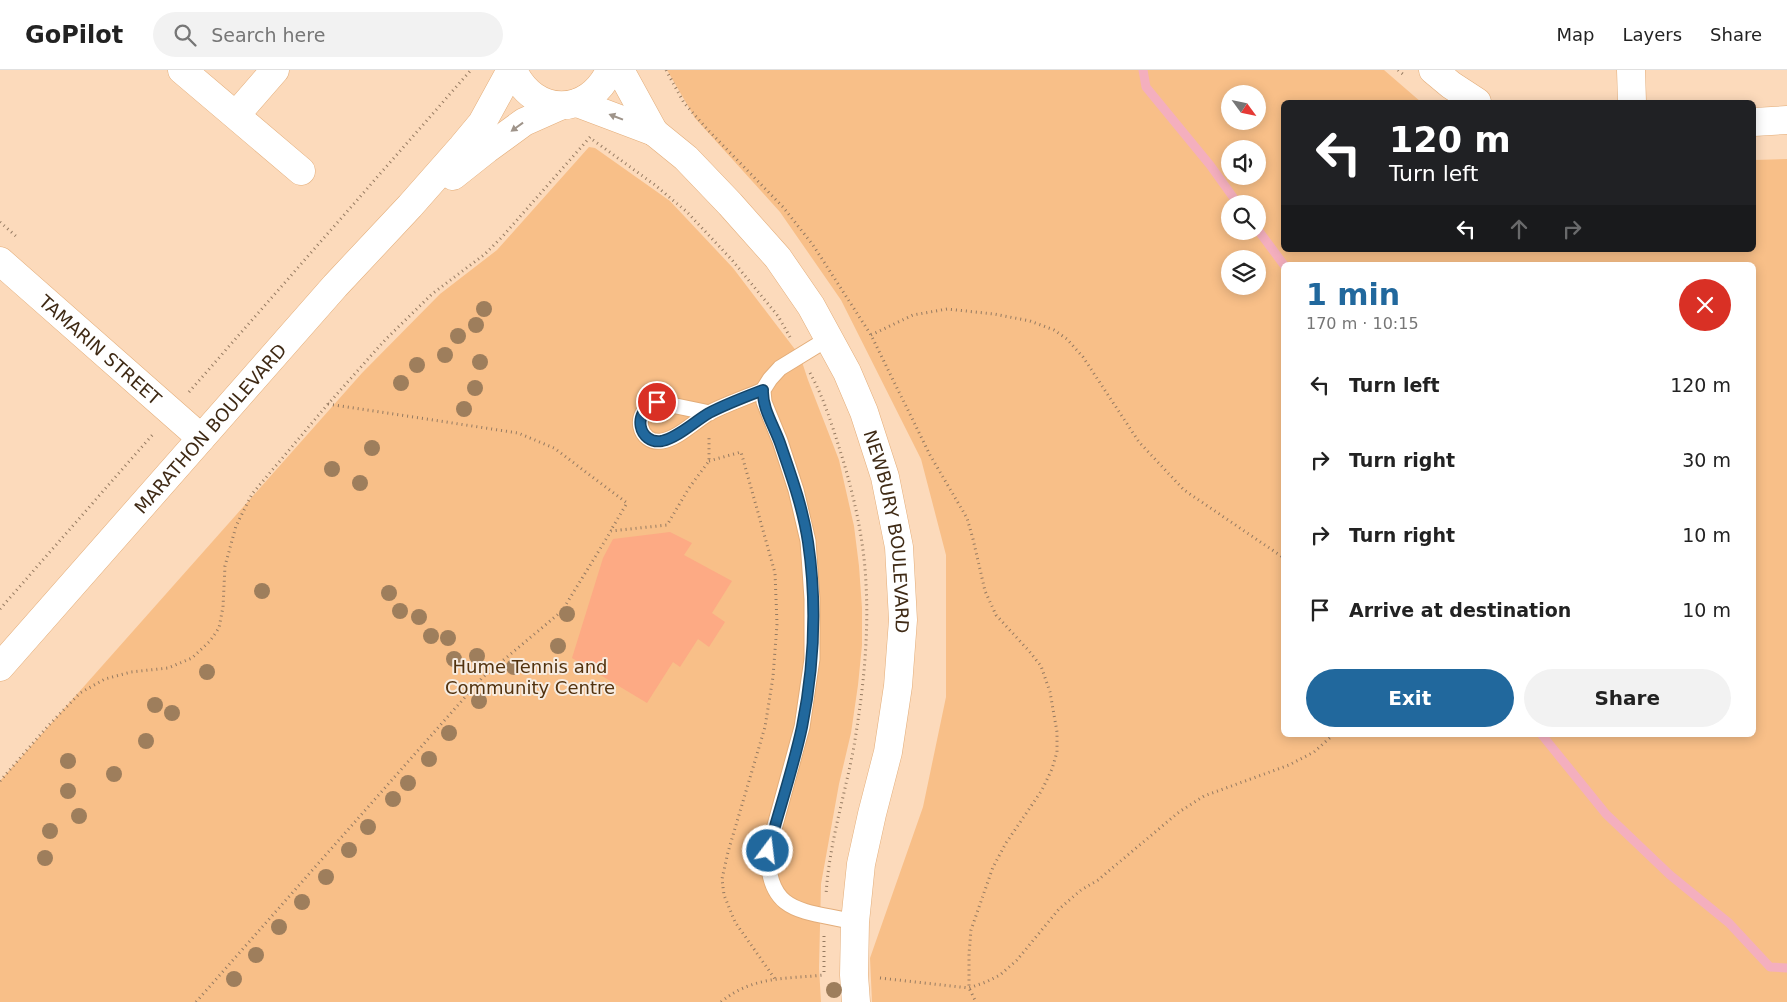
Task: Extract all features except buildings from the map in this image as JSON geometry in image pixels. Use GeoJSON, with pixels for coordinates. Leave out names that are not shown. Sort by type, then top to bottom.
{"type":"FeatureCollection","features":[{"type":"Feature","properties":{"kind":"street"},"geometry":{"type":"LineString","coordinates":[[182,70],[301,171]]}},
{"type":"Feature","properties":{"kind":"street","name":"NEWBURY BOULEVARD"},"geometry":{"type":"LineString","coordinates":[[512,70],[519,83],[530,95],[544,102],[568,104],[610,114],[654,132],[686,158],[778,258],[811,306],[830,338],[848,372],[864,412],[885,477],[899,548],[903,620],[898,686],[888,752],[861,864],[855,922],[854,975],[856,1002]]}},
{"type":"Feature","properties":{"kind":"street","name":"MARATHON BOULEVARD"},"geometry":{"type":"LineString","coordinates":[[4,664],[335,286],[410,206],[482,123],[512,70]]}},
{"type":"Feature","properties":{"kind":"street","name":"MARATHON BOULEVARD"},"geometry":{"type":"LineString","coordinates":[[410,206],[443,184],[524,122],[591,96],[602,85],[610,70]]}},
{"type":"Feature","properties":{"kind":"street","name":"NEWBURY BOULEVARD"},"geometry":{"type":"LineString","coordinates":[[620,70],[654,132]]}},
{"type":"Feature","properties":{"kind":"street"},"geometry":{"type":"LineString","coordinates":[[1433,70],[1474,100]]}},
{"type":"Feature","properties":{"kind":"street"},"geometry":{"type":"LineString","coordinates":[[1631,70],[1632,100]]}},
{"type":"Feature","properties":{"kind":"street"},"geometry":{"type":"LineString","coordinates":[[236,116],[271,75]]}},
{"type":"Feature","properties":{"kind":"street"},"geometry":{"type":"LineString","coordinates":[[1756,122],[1787,120]]}},
{"type":"Feature","properties":{"kind":"street","name":"TAMARIN STREET"},"geometry":{"type":"LineString","coordinates":[[0,261],[201,438]]}},
{"type":"Feature","properties":{"kind":"lane"},"geometry":{"type":"LineString","coordinates":[[710,413],[763,390],[780,368],[830,338]]}},
{"type":"Feature","properties":{"kind":"lane"},"geometry":{"type":"LineString","coordinates":[[763,390],[764,402],[780,441],[796,490],[808,542],[812,599],[812,659],[802,727],[768,851],[768,870],[779,898],[791,907],[805,912],[855,922]]}},
{"type":"Feature","properties":{"kind":"path"},"geometry":{"type":"LineString","coordinates":[[0,609],[472,70]]}},
{"type":"Feature","properties":{"kind":"path"},"geometry":{"type":"LineString","coordinates":[[666,70],[684,103],[783,206],[813,245],[871,335],[930,455],[967,518],[985,591],[996,615],[1030,651],[1041,666],[1050,692],[1057,732],[1057,752],[1052,769],[1042,790],[1006,843],[993,867],[971,930],[969,988],[976,1002]]}},
{"type":"Feature","properties":{"kind":"path"},"geometry":{"type":"LineString","coordinates":[[0,781],[47,727],[80,693],[105,679],[131,672],[168,668],[192,658],[210,641],[218,628],[222,614],[225,566],[236,526],[252,494],[385,340],[432,294],[485,254],[503,236],[610,114]]}},
{"type":"Feature","properties":{"kind":"path"},"geometry":{"type":"LineString","coordinates":[[871,335],[913,314],[947,310],[994,314],[1030,321],[1054,330],[1067,339],[1083,357],[1139,442],[1184,490],[1281,556]]}},
{"type":"Feature","properties":{"kind":"path"},"geometry":{"type":"LineString","coordinates":[[196,1002],[482,678],[562,611],[627,503],[554,448],[518,433],[328,404]]}},
{"type":"Feature","properties":{"kind":"path"},"geometry":{"type":"LineString","coordinates":[[611,531],[667,525],[689,488],[709,461],[710,413]]}},
{"type":"Feature","properties":{"kind":"path"},"geometry":{"type":"LineString","coordinates":[[709,461],[741,452],[775,573],[777,624],[773,677],[765,727],[728,852],[722,879],[724,894],[735,922],[775,979]]}},
{"type":"Feature","properties":{"kind":"path"},"geometry":{"type":"LineString","coordinates":[[721,1002],[733,992],[755,982],[775,979],[854,975],[969,988],[986,982],[1000,975],[1017,960],[1059,909],[1081,890],[1098,880],[1179,812],[1204,796],[1289,766],[1314,752],[1331,737]]}},
{"type":"Feature","properties":{"kind":"green space"},"geometry":{"type":"Polygon","coordinates":[[[667,70],[1384,70],[1419,100],[1281,100],[1281,252],[1756,252],[1756,160],[1787,159],[1787,1002],[872,1002],[870,958],[923,807],[946,697],[946,555],[921,459],[841,300],[780,212],[695,118],[667,70]]]}},
{"type":"Feature","properties":{"kind":"green space","name":"Hume Tennis and Community Centre"},"geometry":{"type":"Polygon","coordinates":[[[589,147],[595,148],[670,201],[733,268],[800,356],[839,460],[854,526],[859,566],[862,645],[851,733],[839,784],[821,884],[819,968],[821,1002],[0,1002],[0,781],[362,373],[440,294],[497,250],[589,147]]]}},
{"type":"Feature","properties":{"kind":"waterway"},"geometry":{"type":"LineString","coordinates":[[1143,70],[1146,87],[1210,165],[1232,195]]}},
{"type":"Feature","properties":{"kind":"waterway"},"geometry":{"type":"LineString","coordinates":[[1265,240],[1282,262]]}},
{"type":"Feature","properties":{"kind":"waterway"},"geometry":{"type":"LineString","coordinates":[[1544,737],[1606,814],[1670,875],[1729,923],[1770,967],[1787,968]]}},
{"type":"Feature","properties":{"kind":"route"},"geometry":{"type":"LineString","coordinates":[[657,402],[650,404],[643,411],[640,418],[641,428],[646,436],[655,441],[664,440],[677,434],[710,413],[763,390],[764,402],[780,441],[796,490],[808,542],[812,599],[812,659],[802,727],[768,851]]}}]}
